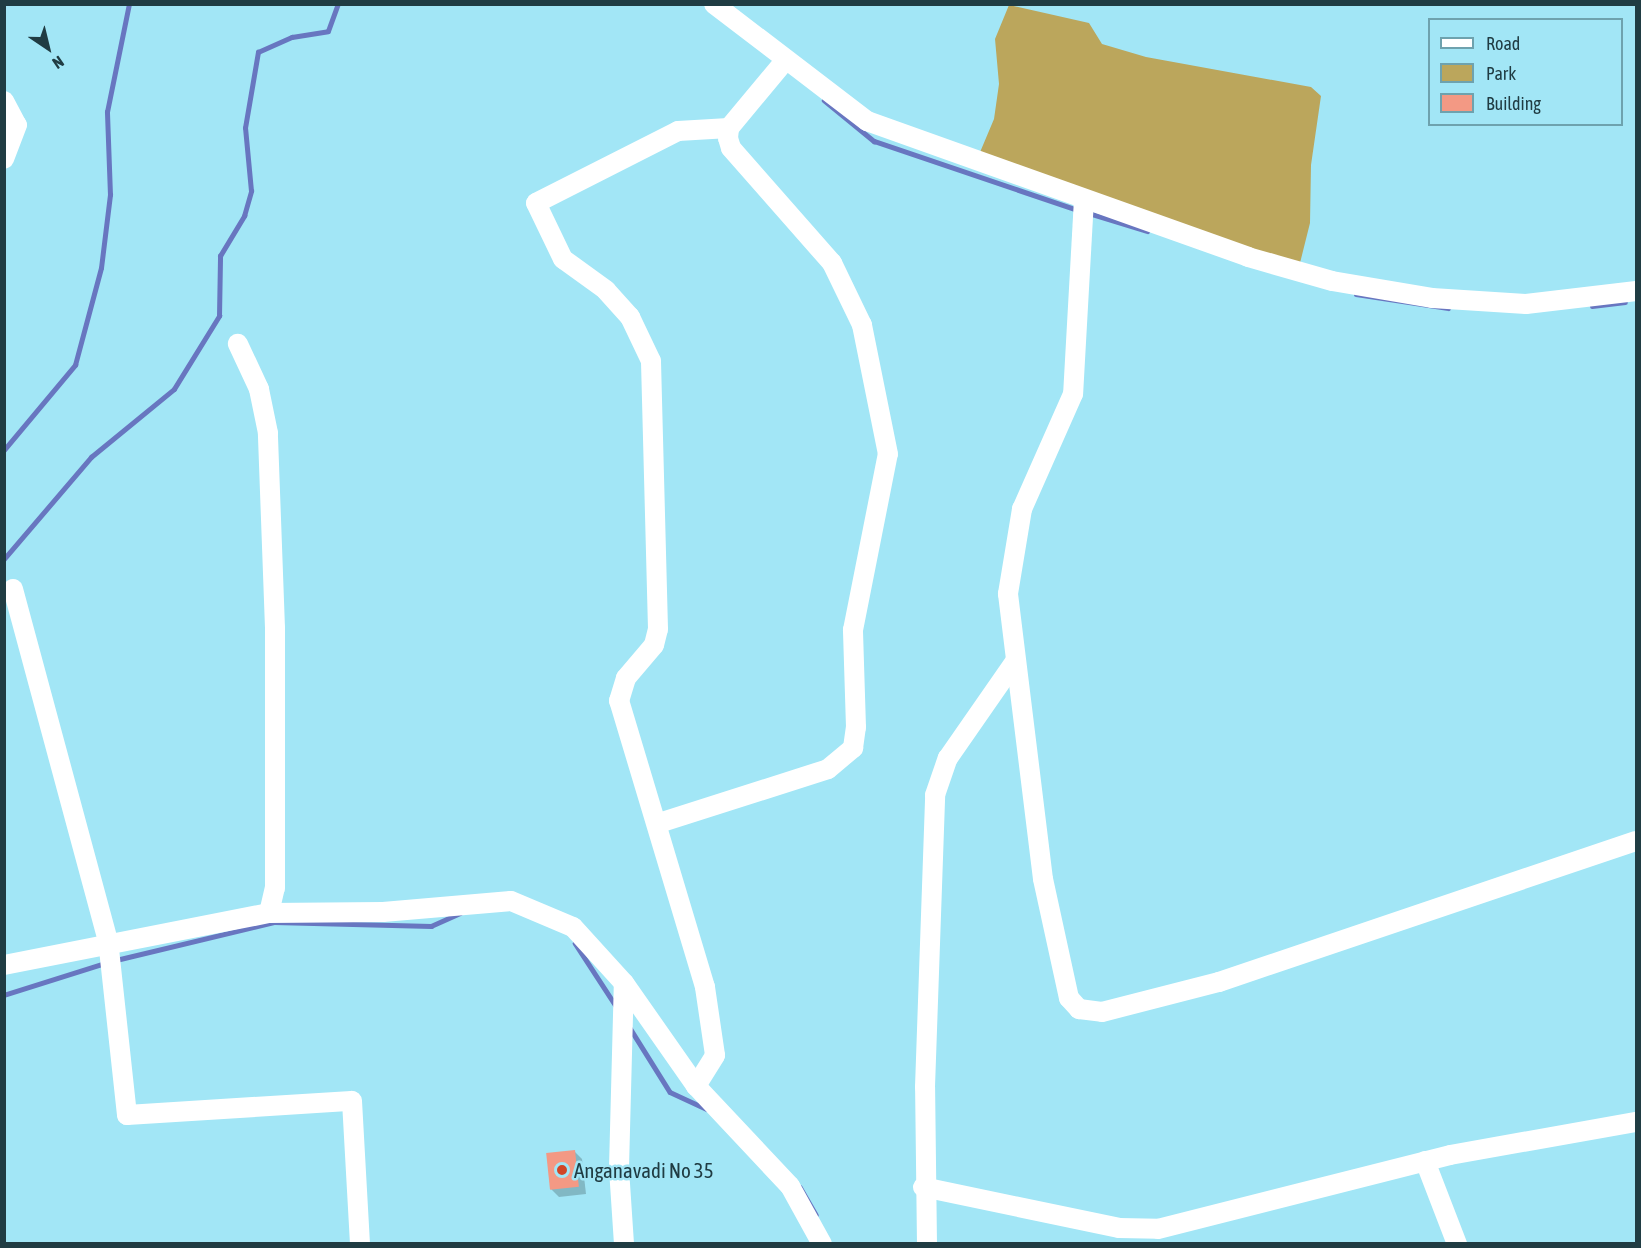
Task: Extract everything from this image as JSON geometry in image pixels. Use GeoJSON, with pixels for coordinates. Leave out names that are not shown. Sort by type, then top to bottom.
{"type":"FeatureCollection","features":[{"type":"Feature","properties":{"kind":"street"},"geometry":{"type":"LineString","coordinates":[[714,4],[784,62],[867,121],[1083,203],[1248,257],[1369,289],[1526,304],[1636,291]]}},
{"type":"Feature","properties":{"kind":"street"},"geometry":{"type":"LineString","coordinates":[[659,823],[811,777],[853,748],[853,630],[888,454],[850,292],[795,215],[730,148],[729,128],[784,62]]}},
{"type":"Feature","properties":{"kind":"street"},"geometry":{"type":"LineString","coordinates":[[4,101],[17,125],[4,159]]}},
{"type":"Feature","properties":{"kind":"street"},"geometry":{"type":"LineString","coordinates":[[696,1086],[712,1067],[714,1041],[705,987],[659,823],[619,701],[626,678],[654,645],[658,629],[651,362],[630,317],[606,290],[563,259],[536,203],[678,131],[729,128]]}},
{"type":"Feature","properties":{"kind":"street"},"geometry":{"type":"LineString","coordinates":[[1083,203],[1078,231],[1078,356],[1073,394],[1022,509],[1008,594],[1014,663],[1064,988],[1088,1012],[1219,981],[1636,841]]}},
{"type":"Feature","properties":{"kind":"street"},"geometry":{"type":"LineString","coordinates":[[238,344],[259,388],[268,433],[275,628],[274,888],[269,913]]}},
{"type":"Feature","properties":{"kind":"street"},"geometry":{"type":"LineString","coordinates":[[13,589],[108,940],[127,1115],[352,1101],[360,1244]]}},
{"type":"Feature","properties":{"kind":"street"},"geometry":{"type":"LineString","coordinates":[[927,1244],[923,1187],[935,795],[948,758],[1014,663]]}},
{"type":"Feature","properties":{"kind":"street"},"geometry":{"type":"LineString","coordinates":[[4,965],[108,940],[269,913],[383,912],[511,901],[573,927],[624,984],[696,1086],[790,1186],[822,1244]]}},
{"type":"Feature","properties":{"kind":"street"},"geometry":{"type":"LineString","coordinates":[[624,984],[619,1168],[624,1244]]}},
{"type":"Feature","properties":{"kind":"street"},"geometry":{"type":"LineString","coordinates":[[923,1187],[1119,1228],[1158,1229],[1425,1161],[1636,1122]]}},
{"type":"Feature","properties":{"kind":"street"},"geometry":{"type":"LineString","coordinates":[[1425,1161],[1456,1244]]}},
{"type":"Feature","properties":{"kind":"green space"},"geometry":{"type":"Polygon","coordinates":[[[1009,5],[1089,23],[1102,44],[1146,57],[1311,87],[1321,96],[1311,165],[1310,223],[1300,263],[1279,261],[978,157],[994,119],[999,84],[995,39],[1009,5]]]}},
{"type":"Feature","properties":{"kind":"building","name":"Anganavadi No 35"},"geometry":{"type":"Polygon","coordinates":[[[575,1150],[579,1187],[550,1190],[546,1153],[575,1150]]]}},
{"type":"Feature","properties":{"kind":"waterway"},"geometry":{"type":"LineString","coordinates":[[4,450],[75,365],[101,268],[110,195],[107,112],[129,4]]}},
{"type":"Feature","properties":{"kind":"waterway"},"geometry":{"type":"LineString","coordinates":[[4,559],[91,457],[174,389],[219,316],[220,256],[244,216],[251,191],[245,128],[258,52],[292,37],[328,31],[338,4]]}},
{"type":"Feature","properties":{"kind":"waterway"},"geometry":{"type":"LineString","coordinates":[[824,100],[874,141],[1078,210]]}},
{"type":"Feature","properties":{"kind":"waterway"},"geometry":{"type":"LineString","coordinates":[[1089,213],[1147,231]]}},
{"type":"Feature","properties":{"kind":"waterway"},"geometry":{"type":"LineString","coordinates":[[1356,294],[1448,308]]}},
{"type":"Feature","properties":{"kind":"waterway"},"geometry":{"type":"LineString","coordinates":[[1592,306],[1625,302]]}},
{"type":"Feature","properties":{"kind":"waterway"},"geometry":{"type":"LineString","coordinates":[[116,960],[274,922],[431,926],[460,913]]}},
{"type":"Feature","properties":{"kind":"waterway"},"geometry":{"type":"LineString","coordinates":[[575,943],[616,1006]]}},
{"type":"Feature","properties":{"kind":"waterway"},"geometry":{"type":"LineString","coordinates":[[4,995],[105,963]]}},
{"type":"Feature","properties":{"kind":"waterway"},"geometry":{"type":"LineString","coordinates":[[630,1028],[670,1092],[706,1109]]}},
{"type":"Feature","properties":{"kind":"waterway"},"geometry":{"type":"LineString","coordinates":[[800,1187],[816,1215]]}},
{"type":"Feature","properties":{"kind":"place","name":"Anganavadi No 35"},"geometry":{"type":"Point","coordinates":[562,1170]}}]}
